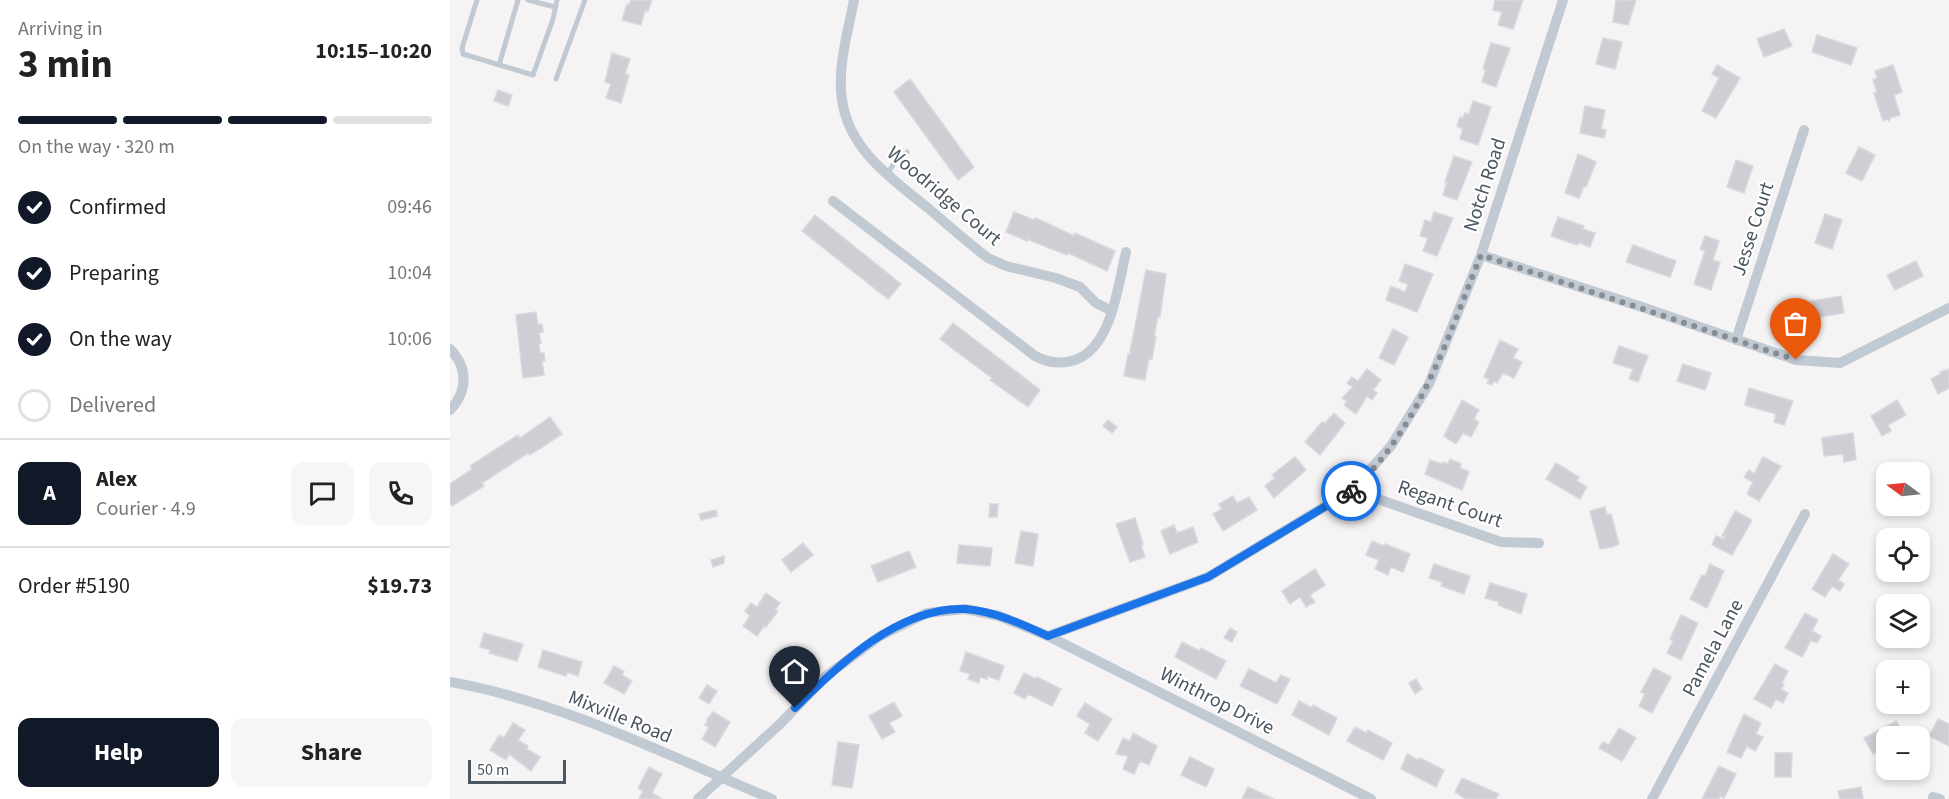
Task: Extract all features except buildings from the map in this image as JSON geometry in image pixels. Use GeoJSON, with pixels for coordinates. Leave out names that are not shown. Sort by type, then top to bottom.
{"type":"FeatureCollection","features":[{"type":"Feature","properties":{"kind":"street","name":"Woodridge Court"},"geometry":{"type":"LineString","coordinates":[[854,0],[840,79],[844,113],[856,138],[869,156],[887,175],[988,258],[1006,266],[1056,278],[1080,287],[1096,303],[1112,311]]}},
{"type":"Feature","properties":{"kind":"street","name":"Notch Road"},"geometry":{"type":"LineString","coordinates":[[1048,636],[1208,577],[1352,490],[1390,446],[1428,384],[1481,255],[1563,0]]}},
{"type":"Feature","properties":{"kind":"street","name":"Jesse Court"},"geometry":{"type":"LineString","coordinates":[[1736,340],[1804,130]]}},
{"type":"Feature","properties":{"kind":"street"},"geometry":{"type":"LineString","coordinates":[[833,201],[1043,360],[1055,363],[1078,359],[1097,343],[1112,311],[1126,252]]}},
{"type":"Feature","properties":{"kind":"street"},"geometry":{"type":"LineString","coordinates":[[1481,255],[1631,303],[1796,360],[1840,363],[1949,308]]}},
{"type":"Feature","properties":{"kind":"street"},"geometry":{"type":"LineString","coordinates":[[450,349],[461,365],[464,384],[457,402],[450,410]]}},
{"type":"Feature","properties":{"kind":"street","name":"Regant Court"},"geometry":{"type":"LineString","coordinates":[[1352,490],[1501,542],[1539,543]]}},
{"type":"Feature","properties":{"kind":"street","name":"Pamela Lane"},"geometry":{"type":"LineString","coordinates":[[1652,799],[1805,514]]}},
{"type":"Feature","properties":{"kind":"street"},"geometry":{"type":"LineString","coordinates":[[698,799],[780,724],[826,676],[880,636],[927,613],[965,609],[999,616],[1048,636]]}},
{"type":"Feature","properties":{"kind":"street","name":"Winthrop Drive"},"geometry":{"type":"LineString","coordinates":[[1048,636],[1371,799]]}},
{"type":"Feature","properties":{"kind":"street","name":"Mixville Road"},"geometry":{"type":"LineString","coordinates":[[450,682],[486,688],[581,718],[772,799]]}},
{"type":"Feature","properties":{"kind":"lane"},"geometry":{"type":"LineString","coordinates":[[477,0],[462,48],[463,54],[533,75],[557,0]]}},
{"type":"Feature","properties":{"kind":"lane"},"geometry":{"type":"LineString","coordinates":[[499,65],[518,0]]}},
{"type":"Feature","properties":{"kind":"lane"},"geometry":{"type":"LineString","coordinates":[[528,0],[555,7]]}},
{"type":"Feature","properties":{"kind":"lane"},"geometry":{"type":"LineString","coordinates":[[556,79],[585,0]]}},
{"type":"Feature","properties":{"kind":"lane"},"geometry":{"type":"LineString","coordinates":[[887,175],[894,163],[907,153]]}},
{"type":"Feature","properties":{"kind":"way so far"},"geometry":{"type":"LineString","coordinates":[[1351,491],[1390,446],[1428,384],[1481,255],[1796,360]]}},
{"type":"Feature","properties":{"kind":"route"},"geometry":{"type":"LineString","coordinates":[[795,708],[826,676],[880,636],[927,613],[965,609],[999,616],[1048,636],[1208,577],[1351,491]]}}]}
